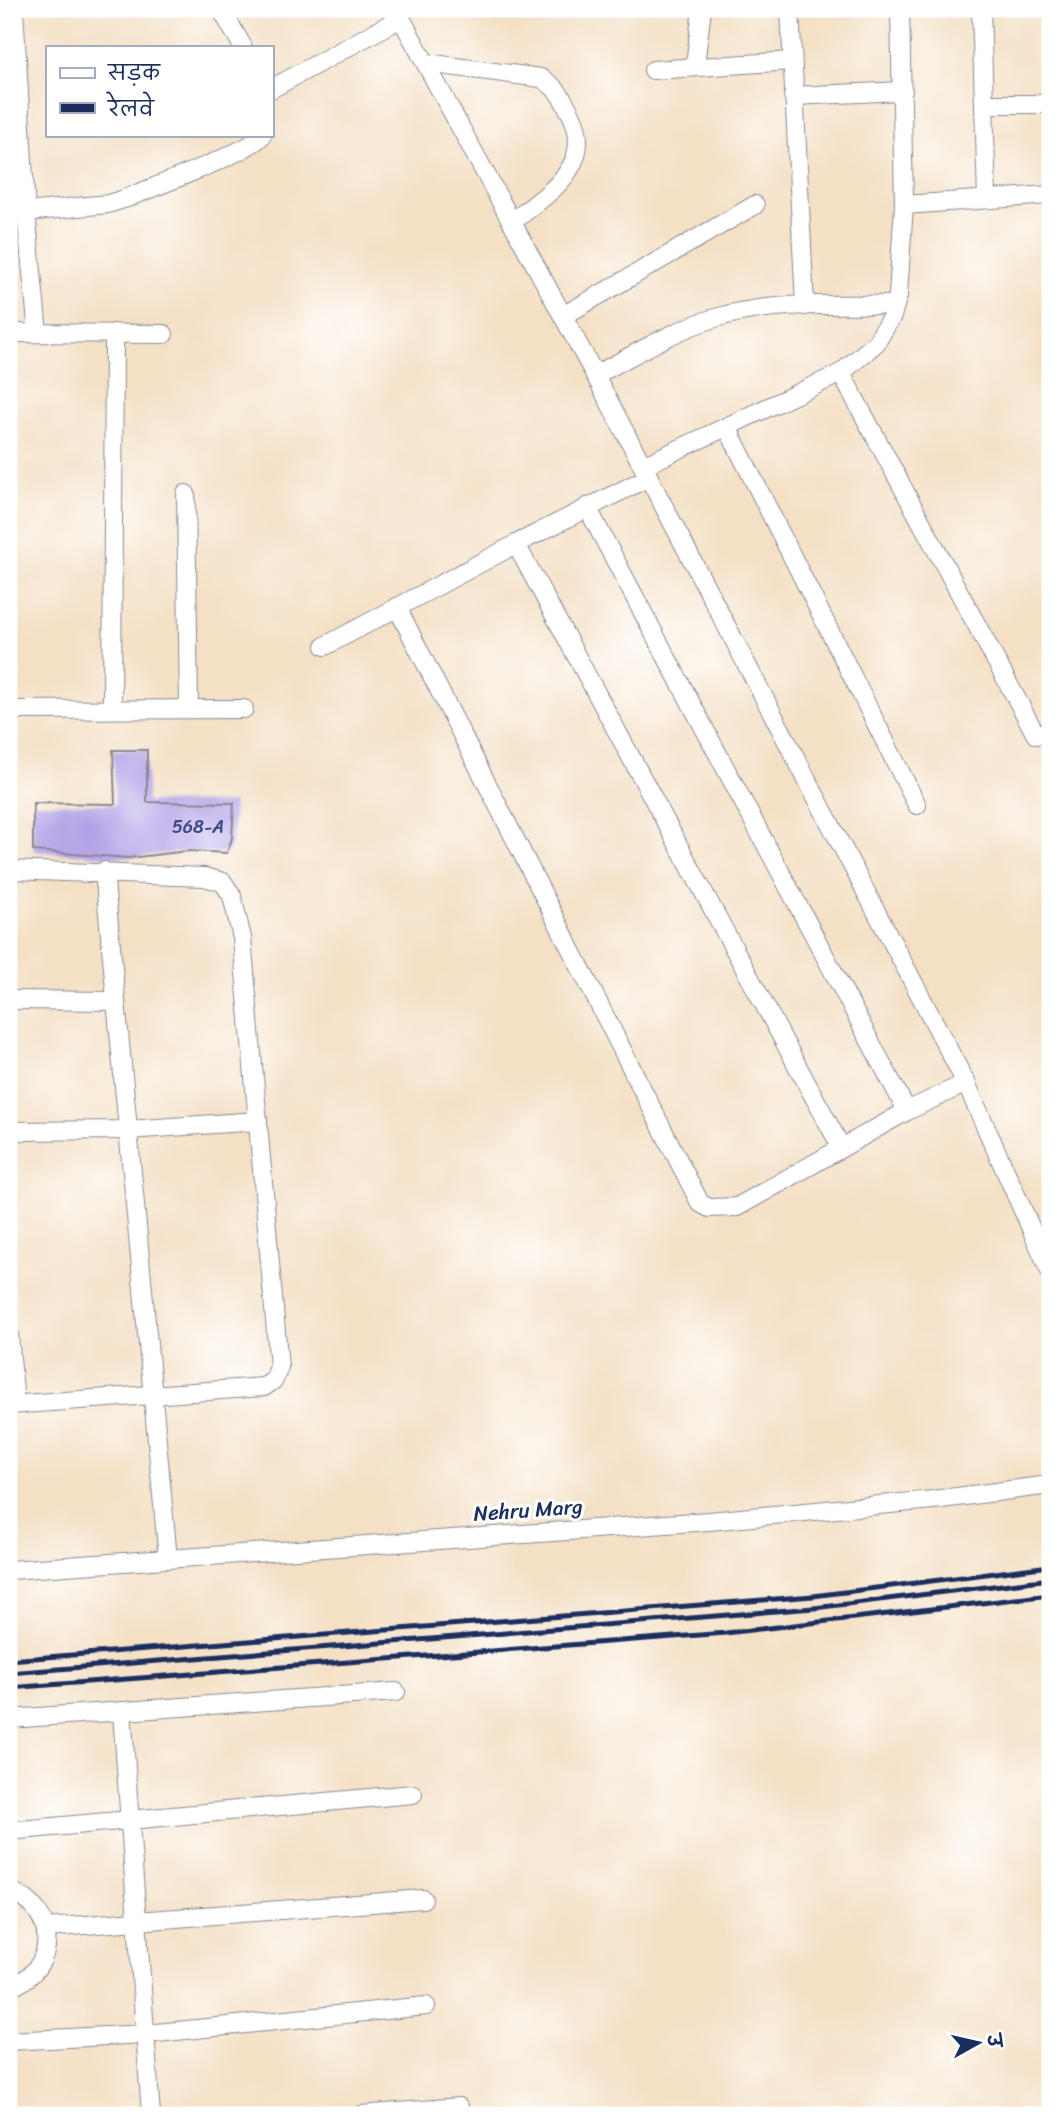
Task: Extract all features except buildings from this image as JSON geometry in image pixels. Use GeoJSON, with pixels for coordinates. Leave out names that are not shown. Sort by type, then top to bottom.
{"type":"FeatureCollection","features":[{"type":"Feature","properties":{"kind":"street"},"geometry":{"type":"LineString","coordinates":[[14,9],[26,212],[38,333]]}},
{"type":"Feature","properties":{"kind":"street"},"geometry":{"type":"LineString","coordinates":[[221,9],[242,46]]}},
{"type":"Feature","properties":{"kind":"street"},"geometry":{"type":"LineString","coordinates":[[695,65],[702,9]]}},
{"type":"Feature","properties":{"kind":"street"},"geometry":{"type":"LineString","coordinates":[[790,9],[805,306]]}},
{"type":"Feature","properties":{"kind":"street"},"geometry":{"type":"LineString","coordinates":[[325,646],[587,507],[727,427],[841,373],[876,343],[895,305],[904,205],[900,9]]}},
{"type":"Feature","properties":{"kind":"street"},"geometry":{"type":"LineString","coordinates":[[981,9],[987,199]]}},
{"type":"Feature","properties":{"kind":"street"},"geometry":{"type":"LineString","coordinates":[[273,88],[399,14],[646,471],[966,1083],[1050,1271]]}},
{"type":"Feature","properties":{"kind":"street"},"geometry":{"type":"LineString","coordinates":[[653,70],[695,65],[792,61]]}},
{"type":"Feature","properties":{"kind":"street"},"geometry":{"type":"LineString","coordinates":[[425,63],[541,78],[557,87],[575,122],[577,150],[573,166],[561,183],[512,222]]}},
{"type":"Feature","properties":{"kind":"street"},"geometry":{"type":"LineString","coordinates":[[793,96],[903,91]]}},
{"type":"Feature","properties":{"kind":"street"},"geometry":{"type":"LineString","coordinates":[[985,104],[1050,104]]}},
{"type":"Feature","properties":{"kind":"street"},"geometry":{"type":"LineString","coordinates":[[26,212],[89,206],[127,198],[239,151],[261,136]]}},
{"type":"Feature","properties":{"kind":"street"},"geometry":{"type":"LineString","coordinates":[[904,205],[1050,195]]}},
{"type":"Feature","properties":{"kind":"street"},"geometry":{"type":"LineString","coordinates":[[563,316],[755,205]]}},
{"type":"Feature","properties":{"kind":"street"},"geometry":{"type":"LineString","coordinates":[[595,375],[713,318],[805,306],[895,305]]}},
{"type":"Feature","properties":{"kind":"street"},"geometry":{"type":"LineString","coordinates":[[9,333],[164,334]]}},
{"type":"Feature","properties":{"kind":"street"},"geometry":{"type":"LineString","coordinates":[[112,709],[114,333]]}},
{"type":"Feature","properties":{"kind":"street"},"geometry":{"type":"LineString","coordinates":[[841,373],[1036,735]]}},
{"type":"Feature","properties":{"kind":"street"},"geometry":{"type":"LineString","coordinates":[[727,427],[917,805]]}},
{"type":"Feature","properties":{"kind":"street"},"geometry":{"type":"LineString","coordinates":[[186,494],[189,709]]}},
{"type":"Feature","properties":{"kind":"street"},"geometry":{"type":"LineString","coordinates":[[587,507],[907,1111]]}},
{"type":"Feature","properties":{"kind":"street"},"geometry":{"type":"LineString","coordinates":[[516,544],[841,1147]]}},
{"type":"Feature","properties":{"kind":"street"},"geometry":{"type":"LineString","coordinates":[[397,607],[694,1195],[709,1208],[737,1207],[907,1111],[966,1083]]}},
{"type":"Feature","properties":{"kind":"street"},"geometry":{"type":"LineString","coordinates":[[9,710],[244,709]]}},
{"type":"Feature","properties":{"kind":"street"},"geometry":{"type":"LineString","coordinates":[[9,870],[104,871],[205,877],[223,882],[233,897],[242,938],[279,1367],[274,1380],[264,1387],[152,1392],[12,1404],[9,1334]]}},
{"type":"Feature","properties":{"kind":"street"},"geometry":{"type":"LineString","coordinates":[[104,871],[168,1559]]}},
{"type":"Feature","properties":{"kind":"street"},"geometry":{"type":"LineString","coordinates":[[9,1000],[116,1001]]}},
{"type":"Feature","properties":{"kind":"street"},"geometry":{"type":"LineString","coordinates":[[9,1130],[128,1130],[258,1121]]}},
{"type":"Feature","properties":{"kind":"street","name":"Nehru Marg"},"geometry":{"type":"LineString","coordinates":[[9,1570],[709,1521],[933,1500],[1050,1485]]}},
{"type":"Feature","properties":{"kind":"street"},"geometry":{"type":"LineString","coordinates":[[9,1719],[396,1692]]}},
{"type":"Feature","properties":{"kind":"street"},"geometry":{"type":"LineString","coordinates":[[122,1712],[132,1819],[151,2115]]}},
{"type":"Feature","properties":{"kind":"street"},"geometry":{"type":"LineString","coordinates":[[9,1831],[413,1794]]}},
{"type":"Feature","properties":{"kind":"street"},"geometry":{"type":"LineString","coordinates":[[9,1890],[23,1896],[36,1908],[46,1928],[47,1945],[40,1965],[26,1982],[9,1988]]}},
{"type":"Feature","properties":{"kind":"street"},"geometry":{"type":"LineString","coordinates":[[46,1928],[423,1899]]}},
{"type":"Feature","properties":{"kind":"street"},"geometry":{"type":"LineString","coordinates":[[9,2041],[146,2034],[426,2006]]}},
{"type":"Feature","properties":{"kind":"street"},"geometry":{"type":"LineString","coordinates":[[361,2115],[459,2107]]}},
{"type":"Feature","properties":{"kind":"railway"},"geometry":{"type":"LineString","coordinates":[[9,1660],[813,1596],[1050,1566]]}},
{"type":"Feature","properties":{"kind":"railway"},"geometry":{"type":"LineString","coordinates":[[9,1673],[814,1608],[1050,1579]]}},
{"type":"Feature","properties":{"kind":"railway"},"geometry":{"type":"LineString","coordinates":[[9,1688],[726,1633],[1050,1595]]}}]}
